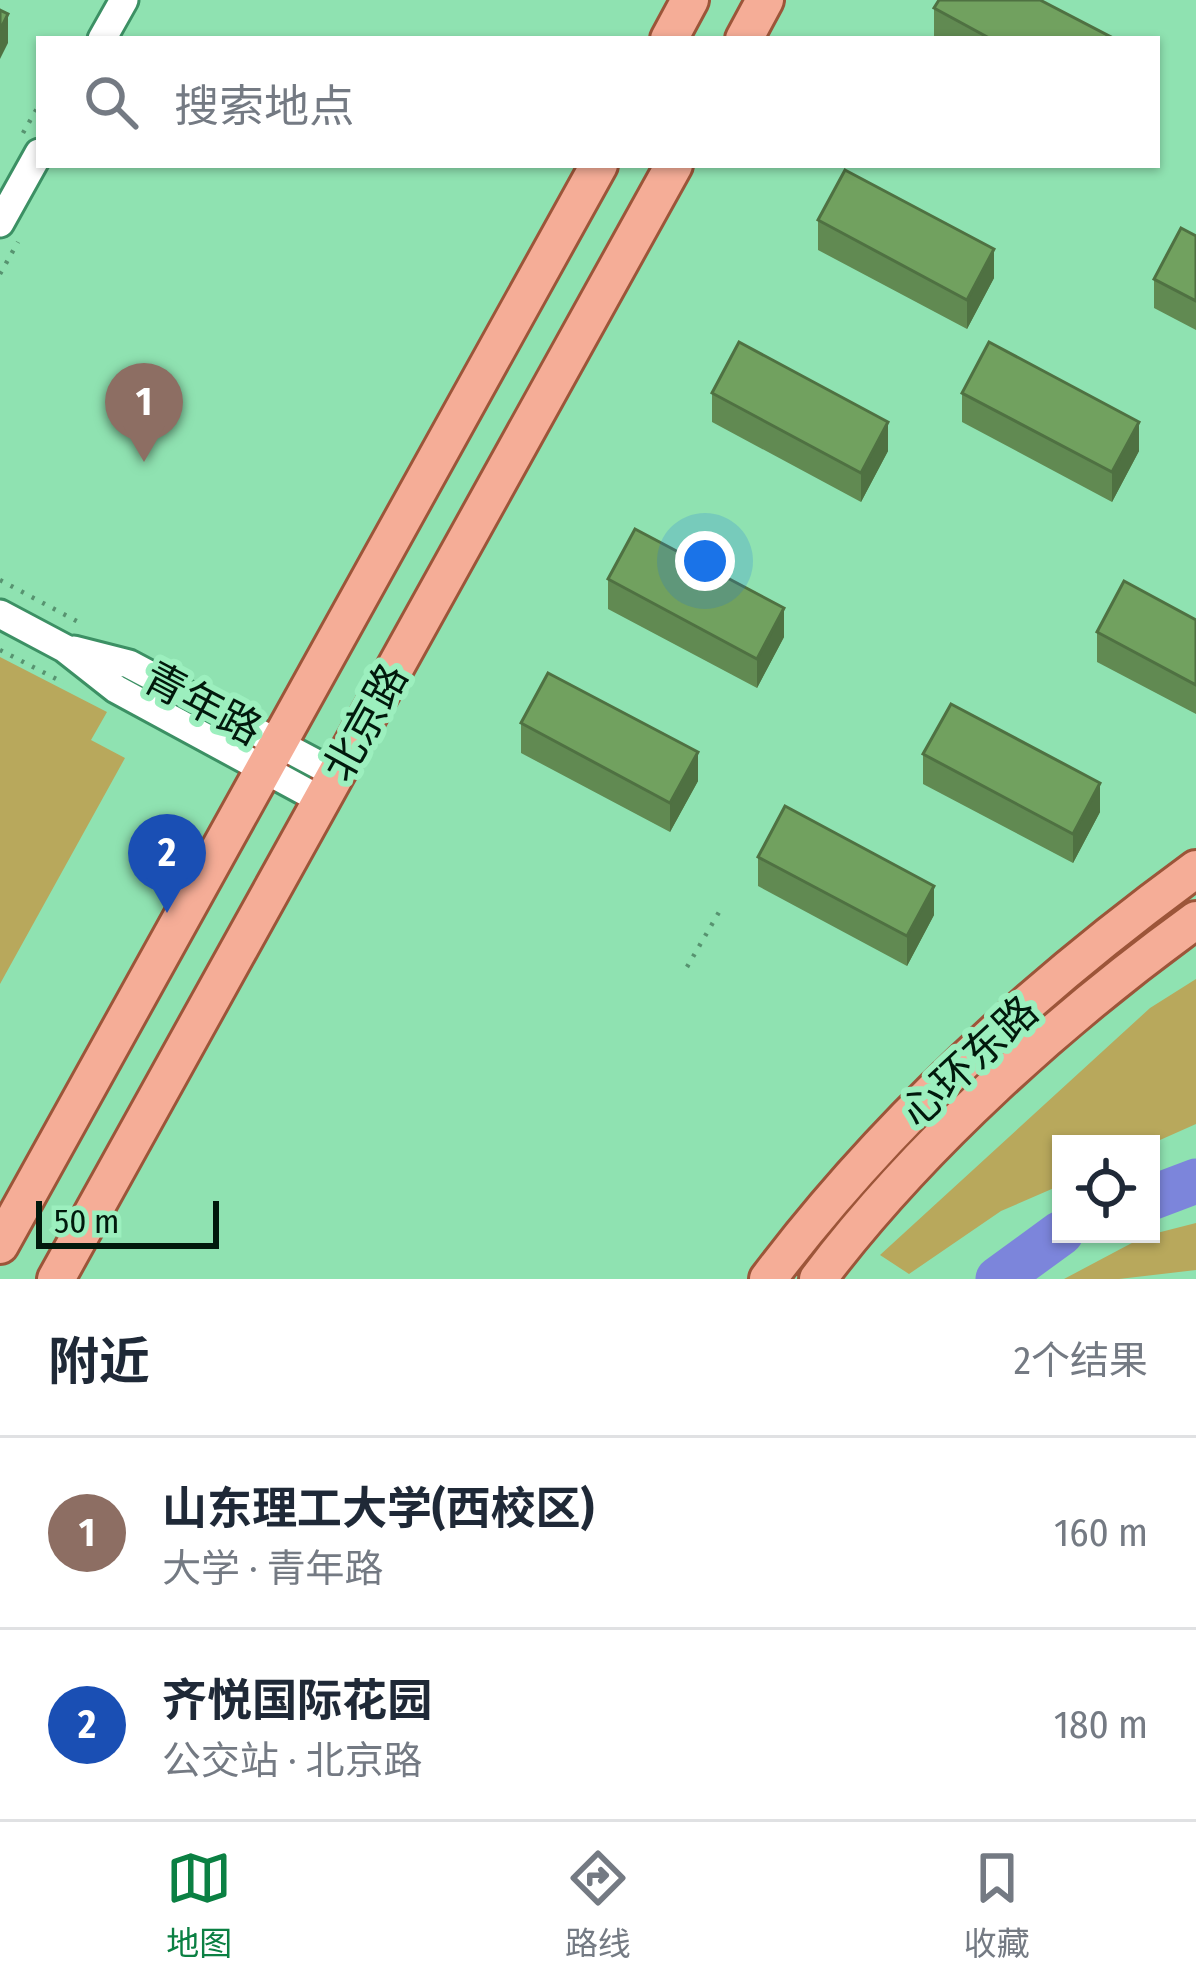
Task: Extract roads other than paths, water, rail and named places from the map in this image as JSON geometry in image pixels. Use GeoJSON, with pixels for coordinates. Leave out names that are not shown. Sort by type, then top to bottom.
{"type":"FeatureCollection","features":[{"type":"Feature","properties":{"kind":"main road"},"geometry":{"type":"LineString","coordinates":[[671,36],[691,0]]}},
{"type":"Feature","properties":{"kind":"main road"},"geometry":{"type":"LineString","coordinates":[[746,36],[765,0]]}},
{"type":"Feature","properties":{"kind":"main road","name":"北京路"},"geometry":{"type":"LineString","coordinates":[[0,1245],[597,168]]}},
{"type":"Feature","properties":{"kind":"main road","name":"北京路"},"geometry":{"type":"LineString","coordinates":[[56,1279],[672,168]]}},
{"type":"Feature","properties":{"kind":"main road","name":"心环东路"},"geometry":{"type":"LineString","coordinates":[[768,1279],[856,1170],[937,1088],[1055,980],[1196,869]]}},
{"type":"Feature","properties":{"kind":"main road","name":"心环东路"},"geometry":{"type":"LineString","coordinates":[[828,1276],[886,1197],[965,1117],[1081,1010],[1196,920]]}},
{"type":"Feature","properties":{"kind":"street"},"geometry":{"type":"LineString","coordinates":[[104,36],[124,0]]}},
{"type":"Feature","properties":{"kind":"street"},"geometry":{"type":"LineString","coordinates":[[0,223],[36,158]]}},
{"type":"Feature","properties":{"kind":"street","name":"青年路"},"geometry":{"type":"LineString","coordinates":[[0,614],[64,648],[129,664],[271,756],[329,787]]}},
{"type":"Feature","properties":{"kind":"street"},"geometry":{"type":"LineString","coordinates":[[796,1242],[828,1276]]}},
{"type":"Feature","properties":{"kind":"waterway"},"geometry":{"type":"LineString","coordinates":[[1160,1195],[1196,1181]]}},
{"type":"Feature","properties":{"kind":"waterway"},"geometry":{"type":"LineString","coordinates":[[998,1279],[1052,1240]]}},
{"type":"Feature","properties":{"kind":"place","name":"山东理工大学(西校区)"},"geometry":{"type":"Point","coordinates":[144,462]}},
{"type":"Feature","properties":{"kind":"place","name":"齐悦国际花园"},"geometry":{"type":"Point","coordinates":[167,913]}}]}
